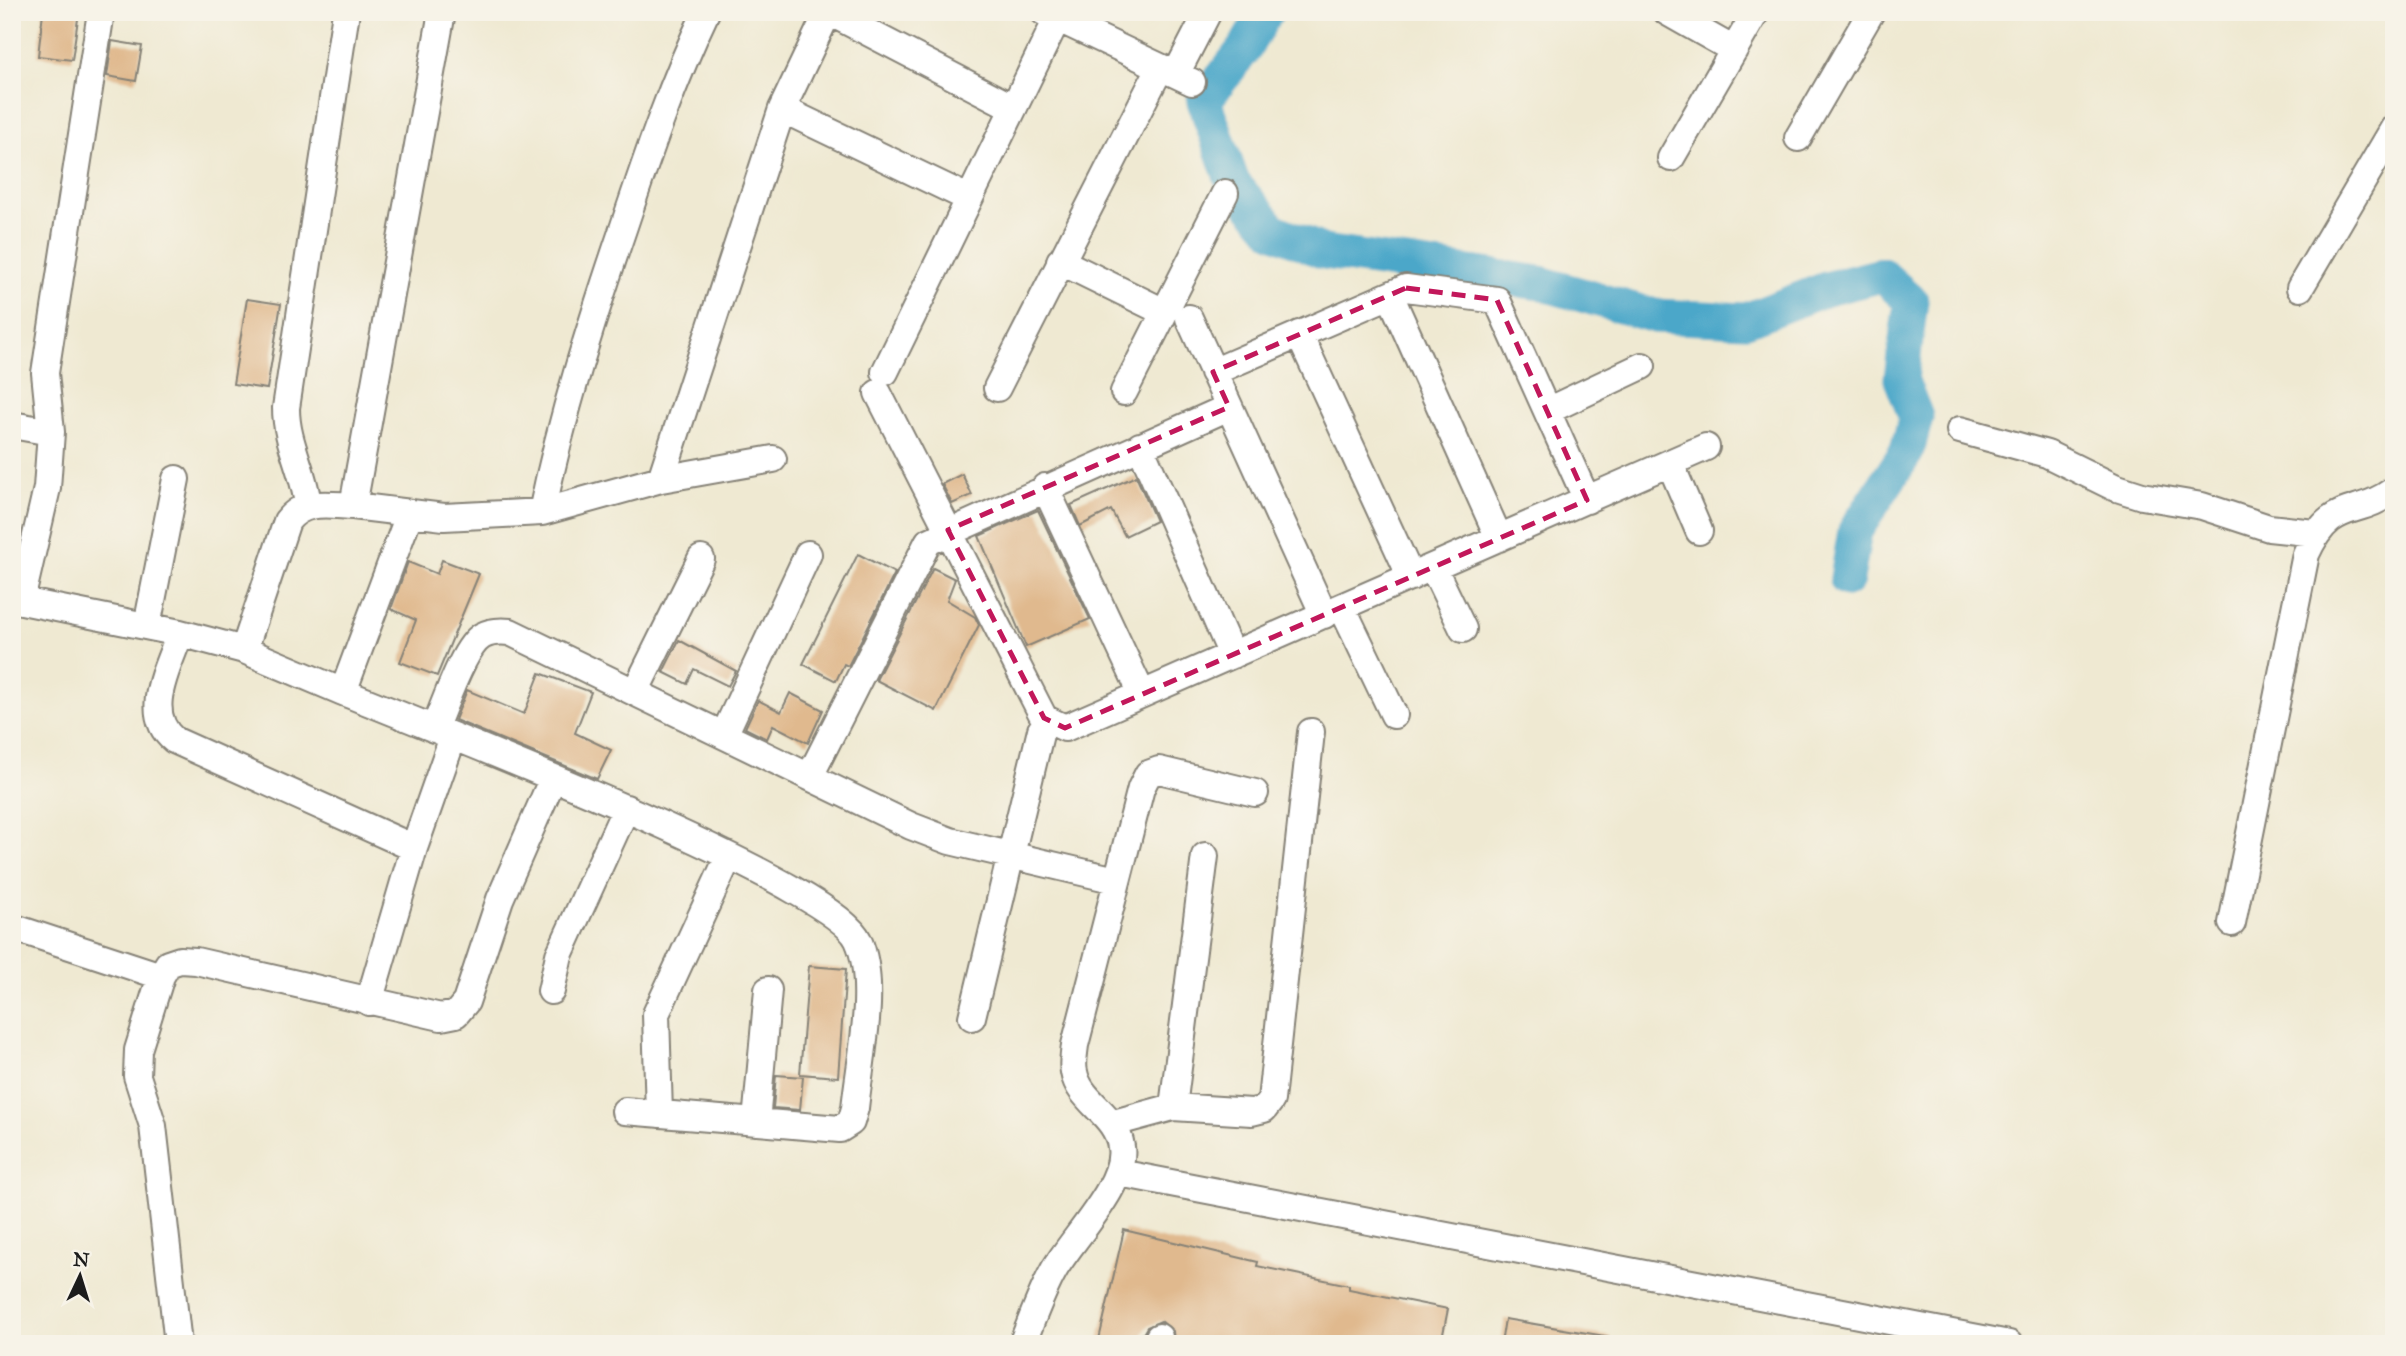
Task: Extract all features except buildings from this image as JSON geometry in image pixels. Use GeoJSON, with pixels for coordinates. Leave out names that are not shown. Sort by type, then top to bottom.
{"type":"FeatureCollection","features":[{"type":"Feature","properties":{"kind":"street"},"geometry":{"type":"LineString","coordinates":[[101,12],[45,373],[51,432],[47,488],[17,600],[180,632],[244,650],[626,808],[800,893],[839,919],[857,937],[866,962],[867,995],[855,1108],[851,1122],[840,1129],[625,1111]]}},
{"type":"Feature","properties":{"kind":"street"},"geometry":{"type":"LineString","coordinates":[[308,505],[305,481],[286,429],[286,408],[346,12]]}},
{"type":"Feature","properties":{"kind":"street"},"geometry":{"type":"LineString","coordinates":[[354,506],[442,12]]}},
{"type":"Feature","properties":{"kind":"street"},"geometry":{"type":"LineString","coordinates":[[542,512],[560,428],[586,337],[638,184],[706,12]]}},
{"type":"Feature","properties":{"kind":"street"},"geometry":{"type":"LineString","coordinates":[[661,479],[782,109],[829,12],[1012,107]]}},
{"type":"Feature","properties":{"kind":"street"},"geometry":{"type":"LineString","coordinates":[[997,388],[1060,261],[1176,75],[1208,12]]}},
{"type":"Feature","properties":{"kind":"street"},"geometry":{"type":"LineString","coordinates":[[1667,12],[1734,50]]}},
{"type":"Feature","properties":{"kind":"street"},"geometry":{"type":"LineString","coordinates":[[1671,158],[1756,12]]}},
{"type":"Feature","properties":{"kind":"street"},"geometry":{"type":"LineString","coordinates":[[1798,138],[1871,12]]}},
{"type":"Feature","properties":{"kind":"street"},"geometry":{"type":"LineString","coordinates":[[1176,75],[1063,18],[1012,107],[882,383],[948,530],[1044,718],[1065,728],[1706,447]]}},
{"type":"Feature","properties":{"kind":"street"},"geometry":{"type":"LineString","coordinates":[[782,109],[968,198]]}},
{"type":"Feature","properties":{"kind":"street"},"geometry":{"type":"LineString","coordinates":[[2300,288],[2394,128]]}},
{"type":"Feature","properties":{"kind":"street"},"geometry":{"type":"LineString","coordinates":[[1124,392],[1177,315],[1225,193]]}},
{"type":"Feature","properties":{"kind":"street"},"geometry":{"type":"LineString","coordinates":[[1060,261],[1177,315],[1213,372],[1333,611],[1394,715]]}},
{"type":"Feature","properties":{"kind":"street"},"geometry":{"type":"LineString","coordinates":[[1213,372],[1406,288],[1497,300],[1587,500]]}},
{"type":"Feature","properties":{"kind":"street"},"geometry":{"type":"LineString","coordinates":[[1390,295],[1499,538]]}},
{"type":"Feature","properties":{"kind":"street"},"geometry":{"type":"LineString","coordinates":[[1299,334],[1422,572],[1463,629]]}},
{"type":"Feature","properties":{"kind":"street"},"geometry":{"type":"LineString","coordinates":[[1547,411],[1642,366]]}},
{"type":"Feature","properties":{"kind":"street"},"geometry":{"type":"LineString","coordinates":[[810,776],[928,542],[948,530],[1229,407]]}},
{"type":"Feature","properties":{"kind":"street"},"geometry":{"type":"LineString","coordinates":[[12,425],[51,432]]}},
{"type":"Feature","properties":{"kind":"street"},"geometry":{"type":"LineString","coordinates":[[1960,430],[2047,454],[2114,487],[2142,496],[2202,506],[2269,528],[2315,533]]}},
{"type":"Feature","properties":{"kind":"street"},"geometry":{"type":"LineString","coordinates":[[1140,446],[1232,655]]}},
{"type":"Feature","properties":{"kind":"street"},"geometry":{"type":"LineString","coordinates":[[244,650],[287,521],[296,510],[308,505],[354,506],[409,515],[444,517],[542,512],[661,479],[773,459]]}},
{"type":"Feature","properties":{"kind":"street"},"geometry":{"type":"LineString","coordinates":[[1670,463],[1699,531]]}},
{"type":"Feature","properties":{"kind":"street"},"geometry":{"type":"LineString","coordinates":[[147,626],[176,478]]}},
{"type":"Feature","properties":{"kind":"street"},"geometry":{"type":"LineString","coordinates":[[1045,487],[1142,694]]}},
{"type":"Feature","properties":{"kind":"street"},"geometry":{"type":"LineString","coordinates":[[2232,922],[2306,554],[2315,533],[2331,517],[2392,498]]}},
{"type":"Feature","properties":{"kind":"street"},"geometry":{"type":"LineString","coordinates":[[343,692],[409,515]]}},
{"type":"Feature","properties":{"kind":"street"},"geometry":{"type":"LineString","coordinates":[[724,735],[808,554]]}},
{"type":"Feature","properties":{"kind":"street"},"geometry":{"type":"LineString","coordinates":[[635,692],[701,559]]}},
{"type":"Feature","properties":{"kind":"street"},"geometry":{"type":"LineString","coordinates":[[369,1002],[444,733],[471,647],[482,636],[497,631],[510,632],[911,826],[950,841],[1010,857],[1116,880]]}},
{"type":"Feature","properties":{"kind":"street"},"geometry":{"type":"LineString","coordinates":[[180,632],[157,708],[165,733],[174,740],[414,848]]}},
{"type":"Feature","properties":{"kind":"street"},"geometry":{"type":"LineString","coordinates":[[972,1017],[1041,730]]}},
{"type":"Feature","properties":{"kind":"street"},"geometry":{"type":"LineString","coordinates":[[1114,1124],[1173,1107],[1252,1112],[1264,1109],[1272,1100],[1311,732]]}},
{"type":"Feature","properties":{"kind":"street"},"geometry":{"type":"LineString","coordinates":[[1022,1344],[1052,1274],[1070,1242],[1108,1195],[1119,1173],[1122,1148],[1114,1124],[1078,1084],[1073,1070],[1075,1045],[1116,880],[1148,774],[1169,770],[1255,793]]}},
{"type":"Feature","properties":{"kind":"street"},"geometry":{"type":"LineString","coordinates":[[178,1344],[153,1126],[136,1076],[138,1050],[161,976],[168,964],[180,960],[196,961],[441,1017],[456,1014],[466,1002],[500,899],[553,778]]}},
{"type":"Feature","properties":{"kind":"street"},"geometry":{"type":"LineString","coordinates":[[551,990],[559,955],[626,808]]}},
{"type":"Feature","properties":{"kind":"street"},"geometry":{"type":"LineString","coordinates":[[1173,1107],[1205,856]]}},
{"type":"Feature","properties":{"kind":"street"},"geometry":{"type":"LineString","coordinates":[[659,1114],[656,1014],[728,858]]}},
{"type":"Feature","properties":{"kind":"street"},"geometry":{"type":"LineString","coordinates":[[12,928],[161,976]]}},
{"type":"Feature","properties":{"kind":"street"},"geometry":{"type":"LineString","coordinates":[[756,1122],[768,990]]}},
{"type":"Feature","properties":{"kind":"street"},"geometry":{"type":"LineString","coordinates":[[1119,1173],[2009,1344]]}},
{"type":"Feature","properties":{"kind":"highlighted area"},"geometry":{"type":"Polygon","coordinates":[[[1406,288],[1497,300],[1587,500],[1065,728],[1044,718],[948,530],[1229,407],[1213,372],[1406,288]]]}},
{"type":"Feature","properties":{"kind":"waterway"},"geometry":{"type":"LineString","coordinates":[[1266,12],[1244,49],[1204,101],[1233,183],[1273,230],[1324,252],[1540,283],[1655,316],[1746,320],[1826,289],[1882,275],[1911,301],[1901,379],[1916,417],[1907,451],[1855,531],[1847,579]]}}]}
